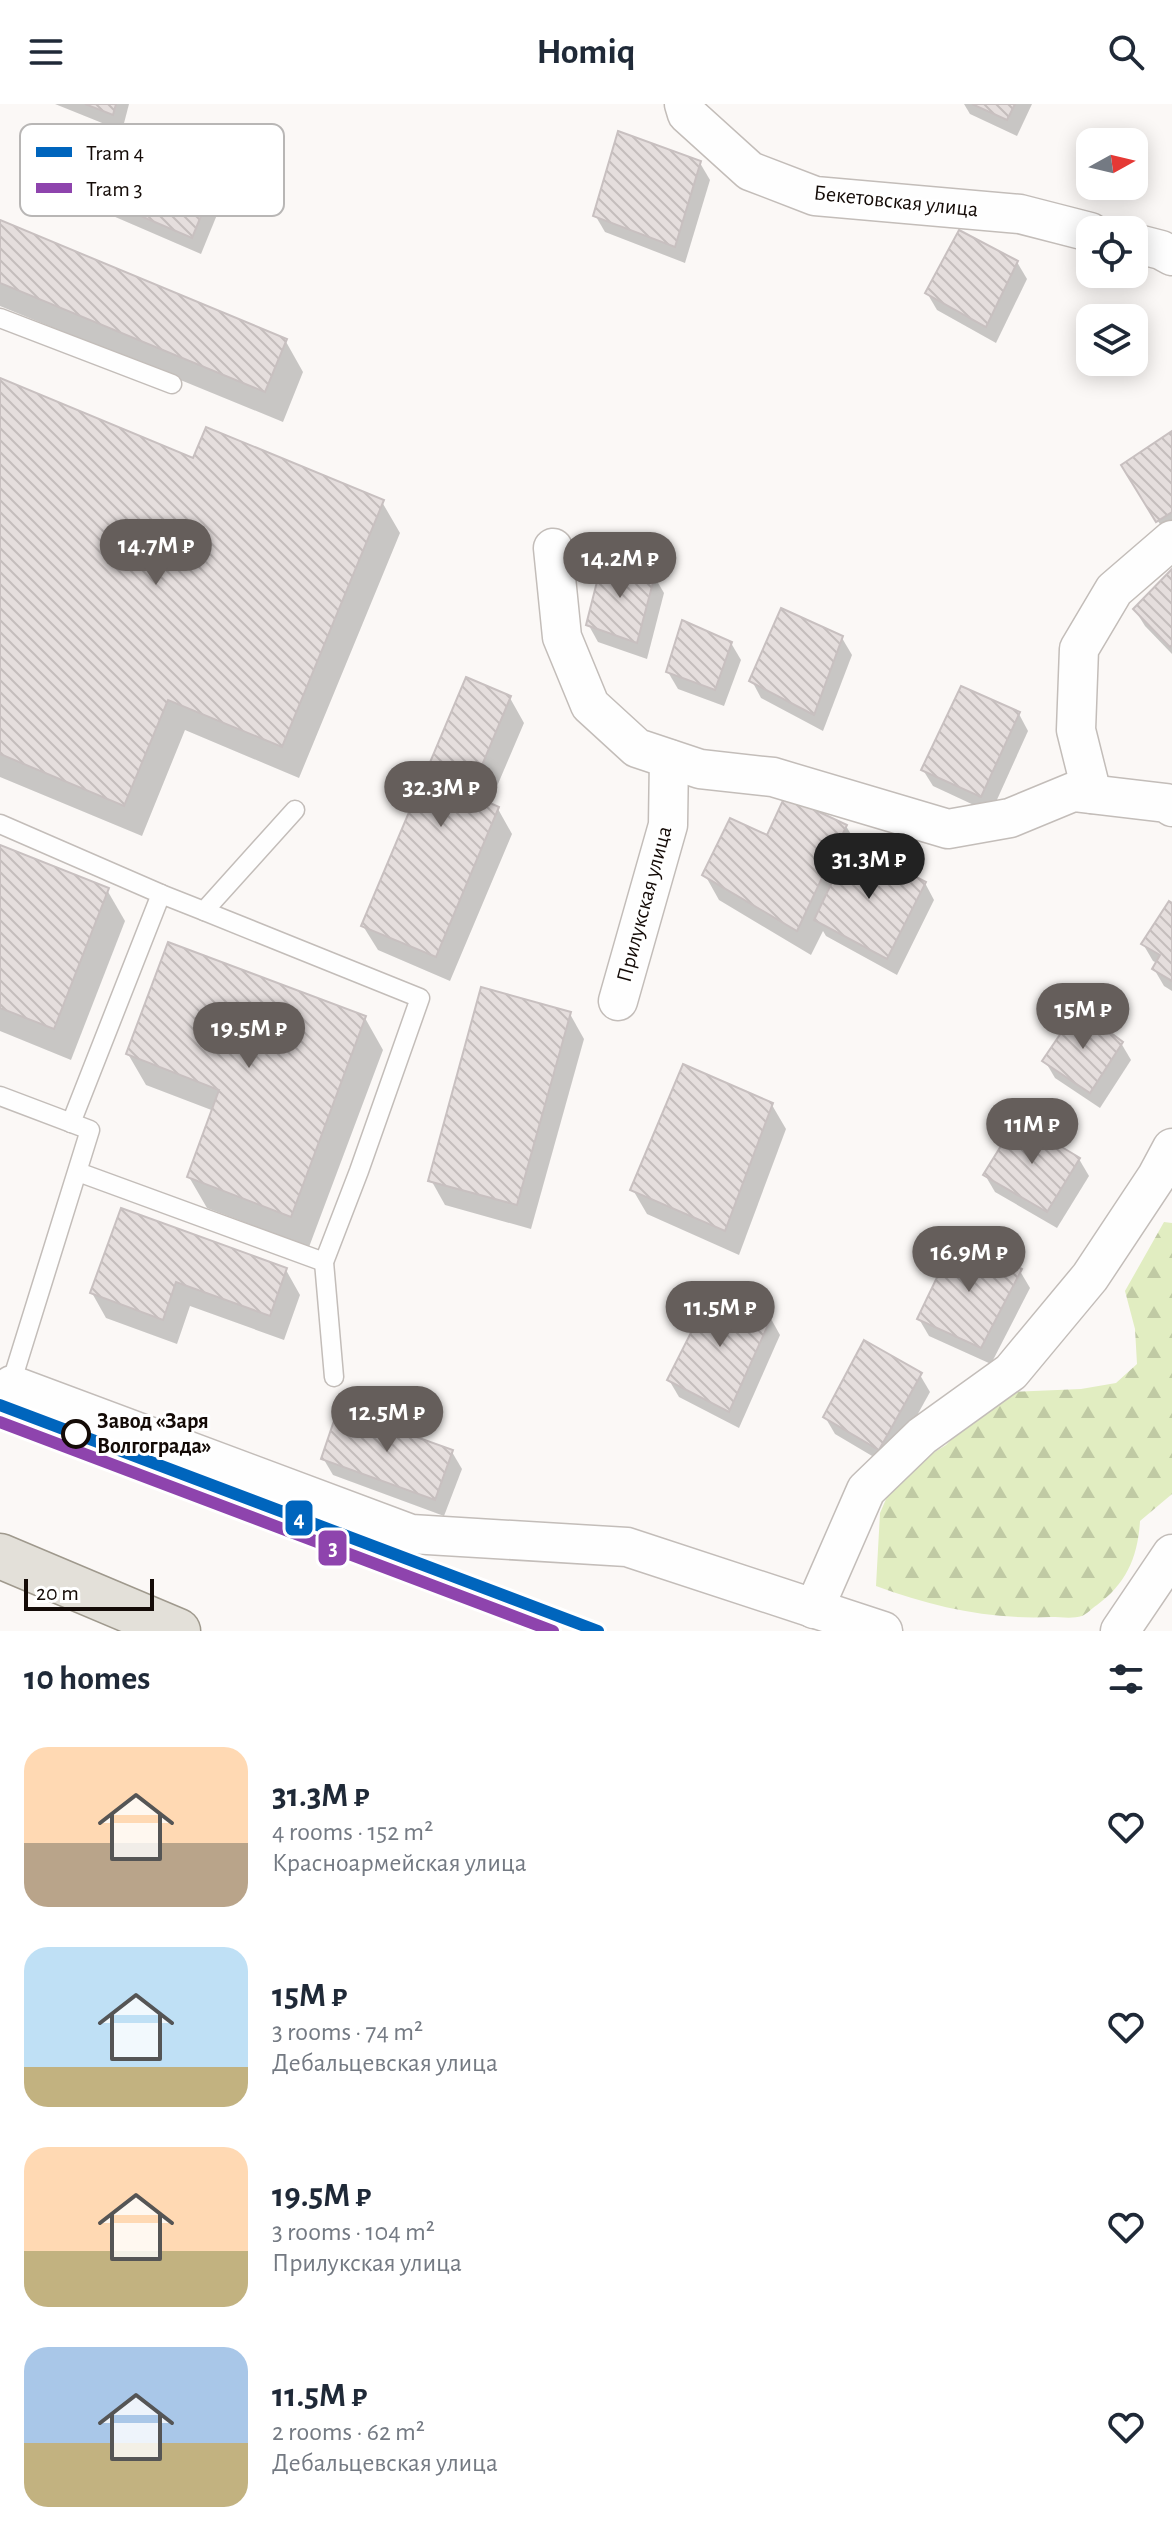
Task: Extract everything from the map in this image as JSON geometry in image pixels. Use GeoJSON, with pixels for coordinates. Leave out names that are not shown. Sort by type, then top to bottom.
{"type":"FeatureCollection","features":[{"type":"Feature","properties":{"kind":"main road"},"geometry":{"type":"LineString","coordinates":[[0,1556],[178,1631]]}},
{"type":"Feature","properties":{"kind":"street","name":"Бекетовская улица"},"geometry":{"type":"LineString","coordinates":[[684,104],[687,114],[750,171],[815,196],[1020,214],[1076,228]]}},
{"type":"Feature","properties":{"kind":"street"},"geometry":{"type":"LineString","coordinates":[[1148,247],[1172,256]]}},
{"type":"Feature","properties":{"kind":"street"},"geometry":{"type":"LineString","coordinates":[[1092,794],[1076,730],[1079,649],[1114,590],[1172,540]]}},
{"type":"Feature","properties":{"kind":"street"},"geometry":{"type":"LineString","coordinates":[[553,548],[562,637],[590,705],[637,748],[700,769],[773,777],[948,829],[1010,818],[1073,792],[1166,803],[1172,807]]}},
{"type":"Feature","properties":{"kind":"street","name":"Прилукская улица"},"geometry":{"type":"LineString","coordinates":[[618,1001],[668,825],[669,759]]}},
{"type":"Feature","properties":{"kind":"street"},"geometry":{"type":"LineString","coordinates":[[814,1609],[866,1490],[922,1436],[1011,1372],[1090,1277],[1172,1148]]}},
{"type":"Feature","properties":{"kind":"street"},"geometry":{"type":"LineString","coordinates":[[6,1402],[411,1534],[627,1547],[883,1631]]}},
{"type":"Feature","properties":{"kind":"street"},"geometry":{"type":"LineString","coordinates":[[1120,1631],[1172,1554]]}},
{"type":"Feature","properties":{"kind":"lane"},"geometry":{"type":"LineString","coordinates":[[0,318],[172,384]]}},
{"type":"Feature","properties":{"kind":"lane"},"geometry":{"type":"LineString","coordinates":[[204,911],[295,810]]}},
{"type":"Feature","properties":{"kind":"lane"},"geometry":{"type":"LineString","coordinates":[[0,824],[161,894],[420,998],[324,1262],[334,1377]]}},
{"type":"Feature","properties":{"kind":"lane"},"geometry":{"type":"LineString","coordinates":[[71,1123],[161,894]]}},
{"type":"Feature","properties":{"kind":"lane"},"geometry":{"type":"LineString","coordinates":[[0,1096],[90,1130],[6,1402]]}},
{"type":"Feature","properties":{"kind":"lane"},"geometry":{"type":"LineString","coordinates":[[78,1172],[324,1262]]}},
{"type":"Feature","properties":{"kind":"green space"},"geometry":{"type":"Polygon","coordinates":[[[1164,1222],[1172,1223],[1172,1494],[1140,1521],[1133,1558],[1116,1588],[1082,1616],[1071,1618],[984,1614],[919,1600],[876,1586],[880,1513],[896,1476],[946,1445],[985,1403],[1010,1392],[1081,1389],[1116,1383],[1137,1364],[1135,1329],[1125,1291],[1164,1222]]]}},
{"type":"Feature","properties":{"kind":"building"},"geometry":{"type":"Polygon","coordinates":[[[85,104],[116,104],[113,115],[85,104]]]}},
{"type":"Feature","properties":{"kind":"building"},"geometry":{"type":"Polygon","coordinates":[[[972,104],[1015,104],[1007,120],[972,104]]]}},
{"type":"Feature","properties":{"kind":"building"},"geometry":{"type":"Polygon","coordinates":[[[618,131],[701,161],[675,247],[593,216],[618,131]]]}},
{"type":"Feature","properties":{"kind":"building"},"geometry":{"type":"Polygon","coordinates":[[[141,216],[201,216],[192,238],[141,216]]]}},
{"type":"Feature","properties":{"kind":"building"},"geometry":{"type":"Polygon","coordinates":[[[0,220],[287,339],[265,392],[0,283],[0,220]]]}},
{"type":"Feature","properties":{"kind":"building"},"geometry":{"type":"Polygon","coordinates":[[[959,230],[1018,261],[986,327],[925,293],[959,230]]]}},
{"type":"Feature","properties":{"kind":"building"},"geometry":{"type":"Polygon","coordinates":[[[0,378],[193,458],[206,427],[384,500],[282,747],[168,700],[124,806],[0,754],[0,378]]]}},
{"type":"Feature","properties":{"kind":"building"},"geometry":{"type":"Polygon","coordinates":[[[1172,431],[1172,512],[1156,522],[1121,465],[1172,431]]]}},
{"type":"Feature","properties":{"kind":"building"},"geometry":{"type":"Polygon","coordinates":[[[603,558],[655,575],[637,643],[586,625],[603,558]]]}},
{"type":"Feature","properties":{"kind":"building"},"geometry":{"type":"Polygon","coordinates":[[[1172,569],[1172,645],[1170,647],[1133,609],[1172,569]]]}},
{"type":"Feature","properties":{"kind":"building"},"geometry":{"type":"Polygon","coordinates":[[[781,608],[843,636],[814,715],[749,681],[781,608]]]}},
{"type":"Feature","properties":{"kind":"building"},"geometry":{"type":"Polygon","coordinates":[[[682,620],[732,642],[715,690],[666,672],[682,620]]]}},
{"type":"Feature","properties":{"kind":"building"},"geometry":{"type":"Polygon","coordinates":[[[466,677],[511,696],[470,794],[499,807],[436,957],[361,926],[466,677]]]}},
{"type":"Feature","properties":{"kind":"building"},"geometry":{"type":"Polygon","coordinates":[[[961,686],[1020,712],[981,797],[921,770],[961,686]]]}},
{"type":"Feature","properties":{"kind":"building"},"geometry":{"type":"Polygon","coordinates":[[[785,796],[847,825],[797,931],[702,875],[730,818],[767,835],[785,796]]]}},
{"type":"Feature","properties":{"kind":"building"},"geometry":{"type":"Polygon","coordinates":[[[850,844],[926,882],[887,959],[814,920],[850,844]]]}},
{"type":"Feature","properties":{"kind":"building"},"geometry":{"type":"Polygon","coordinates":[[[0,845],[109,888],[54,1029],[0,1008],[0,845]]]}},
{"type":"Feature","properties":{"kind":"building"},"geometry":{"type":"Polygon","coordinates":[[[1169,901],[1172,903],[1172,981],[1152,969],[1160,955],[1141,944],[1169,901]]]}},
{"type":"Feature","properties":{"kind":"building"},"geometry":{"type":"Polygon","coordinates":[[[168,942],[366,1016],[291,1217],[187,1177],[219,1090],[126,1054],[168,942]]]}},
{"type":"Feature","properties":{"kind":"building"},"geometry":{"type":"Polygon","coordinates":[[[481,987],[571,1012],[517,1205],[428,1181],[481,987]]]}},
{"type":"Feature","properties":{"kind":"building"},"geometry":{"type":"Polygon","coordinates":[[[1078,1008],[1123,1042],[1090,1093],[1042,1061],[1078,1008]]]}},
{"type":"Feature","properties":{"kind":"building"},"geometry":{"type":"Polygon","coordinates":[[[683,1064],[773,1103],[725,1231],[630,1190],[683,1064]]]}},
{"type":"Feature","properties":{"kind":"building"},"geometry":{"type":"Polygon","coordinates":[[[1017,1120],[1080,1158],[1047,1212],[983,1175],[1017,1120]]]}},
{"type":"Feature","properties":{"kind":"building"},"geometry":{"type":"Polygon","coordinates":[[[121,1208],[287,1268],[270,1316],[176,1282],[163,1320],[90,1293],[121,1208]]]}},
{"type":"Feature","properties":{"kind":"building"},"geometry":{"type":"Polygon","coordinates":[[[955,1240],[1022,1269],[981,1348],[917,1319],[955,1240]]]}},
{"type":"Feature","properties":{"kind":"building"},"geometry":{"type":"Polygon","coordinates":[[[715,1285],[772,1316],[729,1412],[667,1380],[715,1285]]]}},
{"type":"Feature","properties":{"kind":"building"},"geometry":{"type":"Polygon","coordinates":[[[864,1340],[922,1373],[879,1450],[823,1417],[864,1340]]]}},
{"type":"Feature","properties":{"kind":"building"},"geometry":{"type":"Polygon","coordinates":[[[338,1409],[453,1450],[435,1500],[321,1459],[338,1409]]]}},
{"type":"Feature","properties":{"kind":"tram line","name":"4"},"geometry":{"type":"LineString","coordinates":[[0,1405],[598,1631]]}},
{"type":"Feature","properties":{"kind":"tram line","name":"3"},"geometry":{"type":"LineString","coordinates":[[0,1422],[553,1631]]}},
{"type":"Feature","properties":{"kind":"place","name":"Завод «Заря Волгограда»"},"geometry":{"type":"Point","coordinates":[76,1434]}}]}
